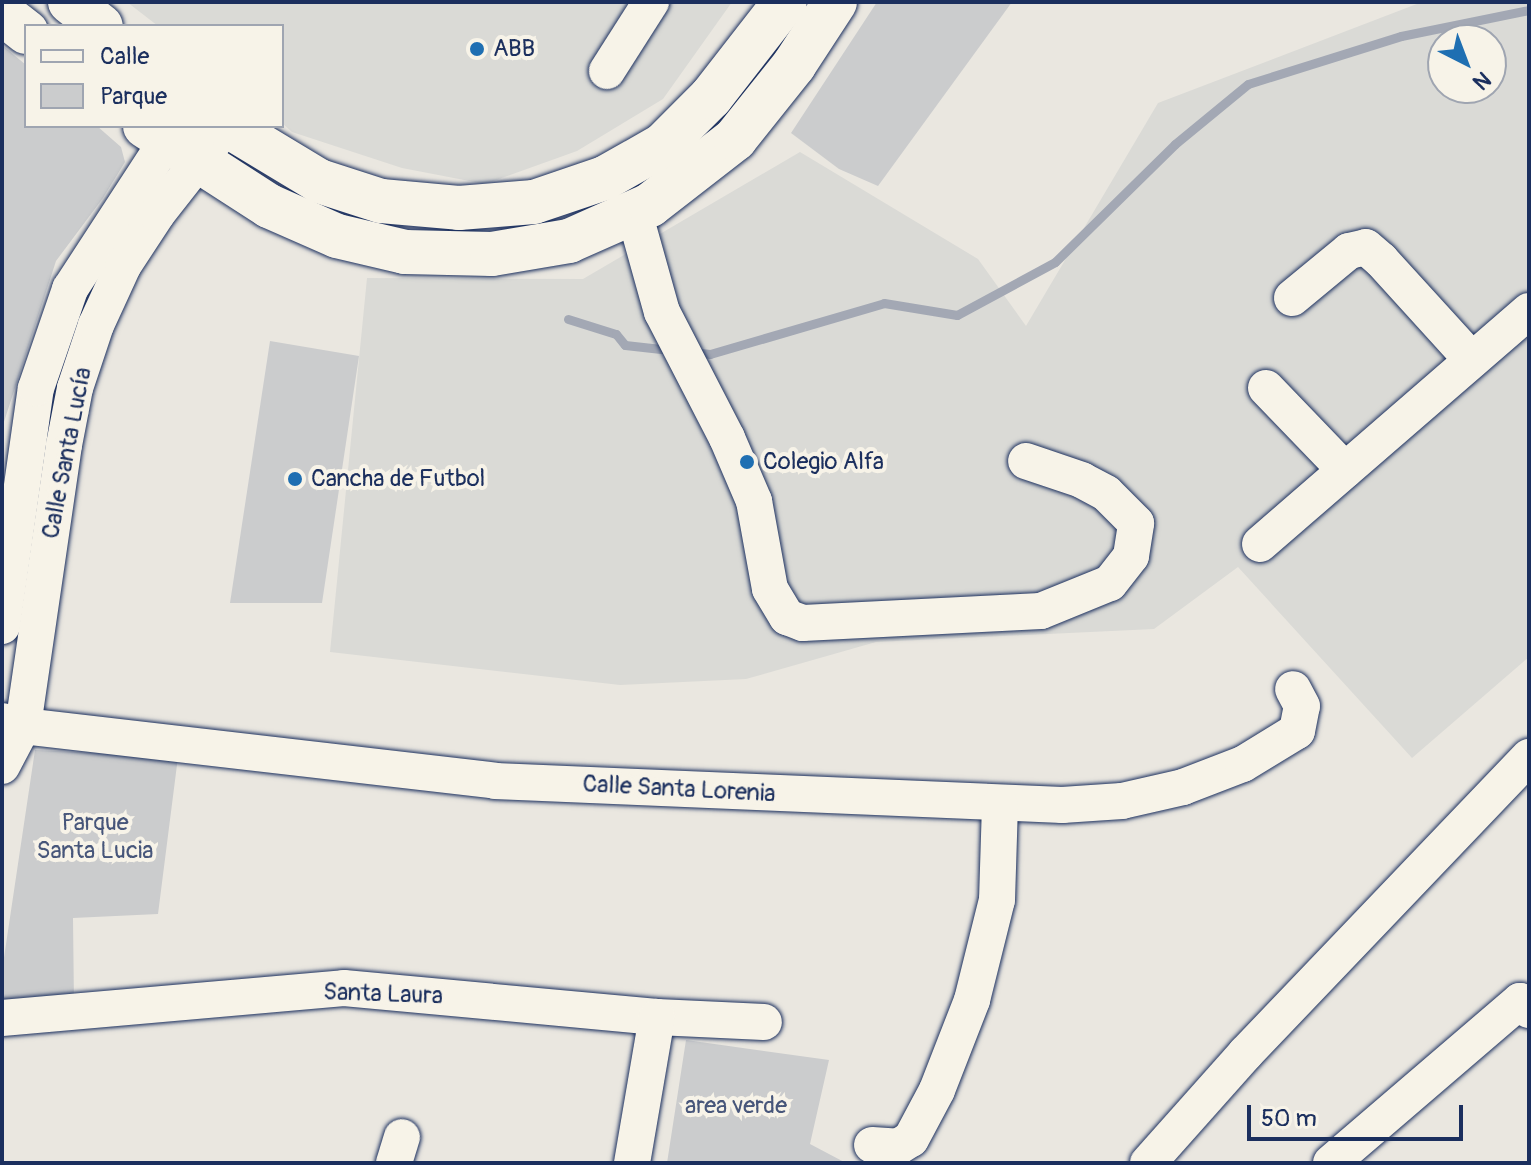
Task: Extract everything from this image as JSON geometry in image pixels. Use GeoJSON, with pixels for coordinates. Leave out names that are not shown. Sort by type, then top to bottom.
{"type":"FeatureCollection","features":[{"type":"Feature","properties":{"kind":"main road"},"geometry":{"type":"LineString","coordinates":[[70,2],[98,24]]}},
{"type":"Feature","properties":{"kind":"main road"},"geometry":{"type":"LineString","coordinates":[[229,128],[319,181],[381,201],[459,208],[534,202],[605,178],[663,145],[711,97],[785,2]]}},
{"type":"Feature","properties":{"kind":"main road"},"geometry":{"type":"LineString","coordinates":[[170,144],[269,206],[323,230],[405,252],[492,254],[569,241],[650,205],[735,139],[794,65],[835,2]]}},
{"type":"Feature","properties":{"kind":"main road"},"geometry":{"type":"LineString","coordinates":[[2,13],[24,30]]}},
{"type":"Feature","properties":{"kind":"street"},"geometry":{"type":"LineString","coordinates":[[607,71],[651,2]]}},
{"type":"Feature","properties":{"kind":"street"},"geometry":{"type":"LineString","coordinates":[[170,144],[220,128]]}},
{"type":"Feature","properties":{"kind":"street","name":"Calle Santa Lucía"},"geometry":{"type":"LineString","coordinates":[[2,626],[36,388],[53,335],[70,289],[170,144]]}},
{"type":"Feature","properties":{"kind":"street","name":"Calle Santa Lucía"},"geometry":{"type":"LineString","coordinates":[[2,766],[75,388],[96,325],[123,266],[157,214],[170,144]]}},
{"type":"Feature","properties":{"kind":"street"},"geometry":{"type":"LineString","coordinates":[[634,212],[662,312],[727,438],[754,501],[770,589],[780,611],[794,621],[1041,611],[1110,583],[1131,556],[1136,523],[1106,493],[1082,480],[1026,461]]}},
{"type":"Feature","properties":{"kind":"street"},"geometry":{"type":"LineString","coordinates":[[1292,298],[1349,251],[1366,247],[1472,360]]}},
{"type":"Feature","properties":{"kind":"street"},"geometry":{"type":"LineString","coordinates":[[1260,544],[1529,311]]}},
{"type":"Feature","properties":{"kind":"street"},"geometry":{"type":"LineString","coordinates":[[1266,388],[1345,470]]}},
{"type":"Feature","properties":{"kind":"street","name":"Calle Santa Lorenia"},"geometry":{"type":"LineString","coordinates":[[12,724],[495,781],[1000,805],[1122,801],[1183,787],[1243,764],[1297,731],[1303,718],[1302,706],[1293,689]]}},
{"type":"Feature","properties":{"kind":"street"},"geometry":{"type":"LineString","coordinates":[[1148,1163],[1245,1054],[1529,757]]}},
{"type":"Feature","properties":{"kind":"street"},"geometry":{"type":"LineString","coordinates":[[872,1145],[898,1147],[911,1139],[937,1090],[972,1000],[997,900],[1000,805]]}},
{"type":"Feature","properties":{"kind":"street","name":"Santa Laura"},"geometry":{"type":"LineString","coordinates":[[2,1018],[344,988],[657,1017],[764,1022]]}},
{"type":"Feature","properties":{"kind":"street"},"geometry":{"type":"LineString","coordinates":[[1331,1163],[1526,1002]]}},
{"type":"Feature","properties":{"kind":"street"},"geometry":{"type":"LineString","coordinates":[[632,1163],[657,1017]]}},
{"type":"Feature","properties":{"kind":"shaded area"},"geometry":{"type":"Polygon","coordinates":[[[127,2],[732,2],[663,99],[577,151],[485,184],[402,168],[292,132],[284,125],[284,24],[155,24],[127,2]]]}},
{"type":"Feature","properties":{"kind":"shaded area"},"geometry":{"type":"Polygon","coordinates":[[[1422,2],[1529,2],[1529,657],[1412,758],[1238,567],[1154,629],[876,642],[746,679],[620,685],[330,652],[367,278],[583,279],[800,152],[978,259],[1026,326],[1158,103],[1422,2]]]}},
{"type":"Feature","properties":{"kind":"green space"},"geometry":{"type":"Polygon","coordinates":[[[877,2],[1012,2],[878,186],[839,169],[791,133],[877,2]]]}},
{"type":"Feature","properties":{"kind":"green space"},"geometry":{"type":"Polygon","coordinates":[[[2,45],[24,63],[24,128],[99,128],[121,147],[125,162],[103,198],[56,261],[2,428],[2,45]]]}},
{"type":"Feature","properties":{"kind":"green space","name":"Cancha de Futbol"},"geometry":{"type":"Polygon","coordinates":[[[270,341],[359,356],[322,603],[230,603],[270,341]]]}},
{"type":"Feature","properties":{"kind":"green space","name":"Parque Santa Lucia"},"geometry":{"type":"Polygon","coordinates":[[[35,750],[178,757],[158,914],[73,918],[74,1005],[2,1006],[2,971],[35,750]]]}},
{"type":"Feature","properties":{"kind":"green space","name":"area verde"},"geometry":{"type":"Polygon","coordinates":[[[686,1040],[829,1060],[810,1144],[846,1163],[667,1163],[686,1040]]]}},
{"type":"Feature","properties":{"kind":"waterway"},"geometry":{"type":"LineString","coordinates":[[692,352],[710,354],[884,303],[957,315],[1055,262],[1175,144],[1248,84],[1401,36],[1529,10]]}},
{"type":"Feature","properties":{"kind":"waterway"},"geometry":{"type":"LineString","coordinates":[[568,319],[616,334],[625,345],[670,350]]}},
{"type":"Feature","properties":{"kind":"place","name":"ABB"},"geometry":{"type":"Point","coordinates":[477,49]}},
{"type":"Feature","properties":{"kind":"place","name":"Colegio Alfa"},"geometry":{"type":"Point","coordinates":[747,462]}},
{"type":"Feature","properties":{"kind":"place","name":"Cancha de Futbol"},"geometry":{"type":"Point","coordinates":[295,479]}}]}
